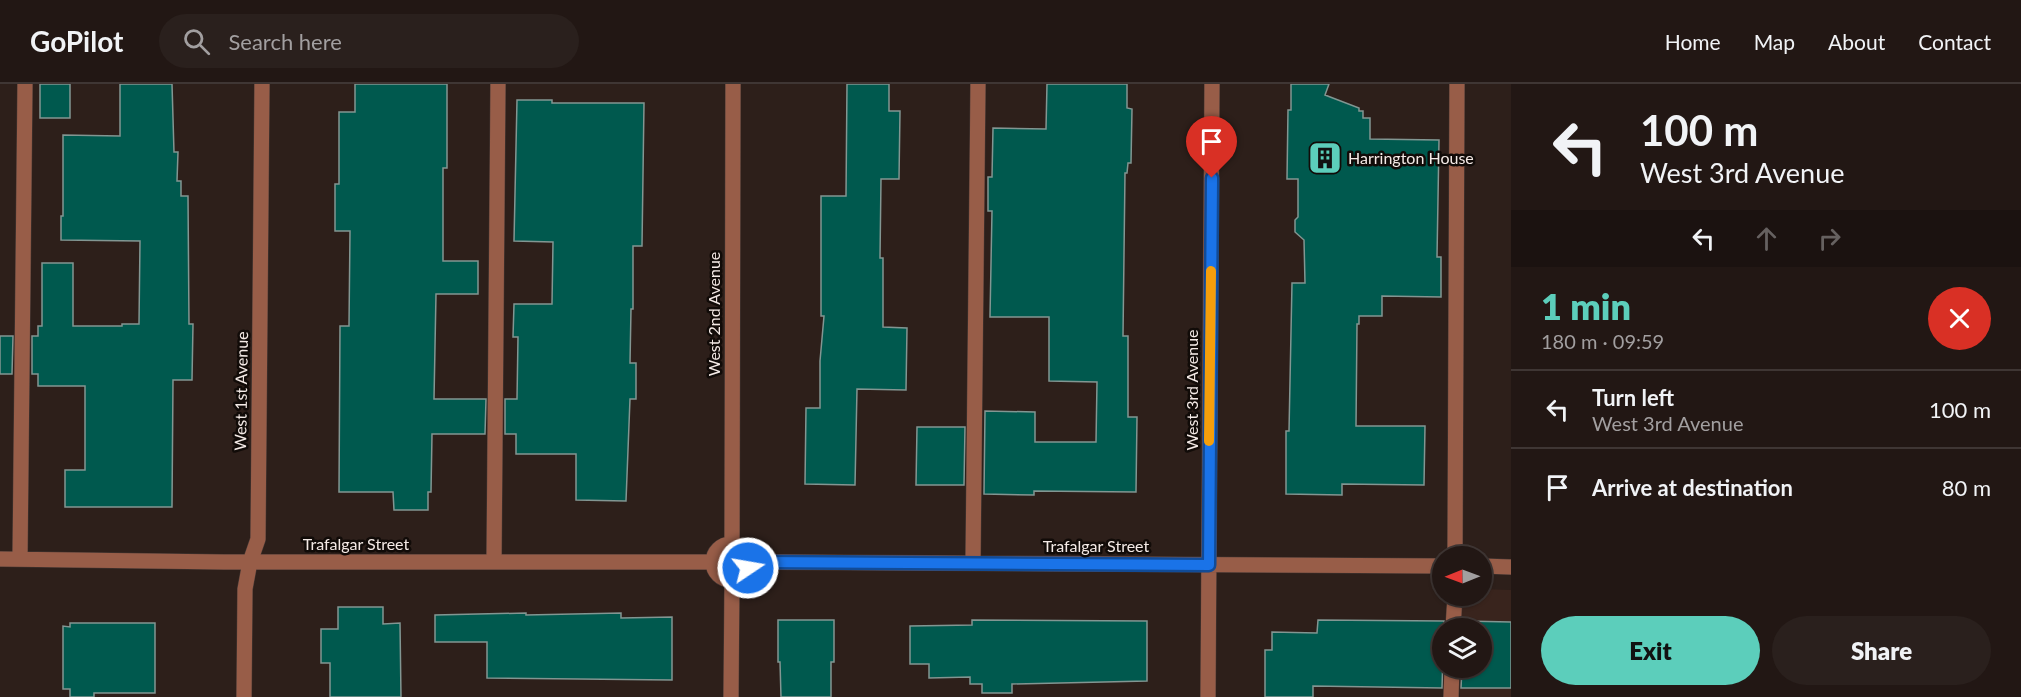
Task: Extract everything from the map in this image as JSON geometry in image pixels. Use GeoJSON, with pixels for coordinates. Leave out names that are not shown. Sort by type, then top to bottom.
{"type":"FeatureCollection","features":[{"type":"Feature","properties":{"kind":"street"},"geometry":{"type":"LineString","coordinates":[[20,559],[25,84]]}},
{"type":"Feature","properties":{"kind":"street","name":"West 1st Avenue"},"geometry":{"type":"LineString","coordinates":[[244,697],[245,589],[250,562],[258,539],[262,84]]}},
{"type":"Feature","properties":{"kind":"street"},"geometry":{"type":"LineString","coordinates":[[494,562],[498,84]]}},
{"type":"Feature","properties":{"kind":"street","name":"West 2nd Avenue"},"geometry":{"type":"LineString","coordinates":[[732,544],[733,84]]}},
{"type":"Feature","properties":{"kind":"street"},"geometry":{"type":"LineString","coordinates":[[974,563],[978,84]]}},
{"type":"Feature","properties":{"kind":"street","name":"West 3rd Avenue"},"geometry":{"type":"LineString","coordinates":[[1208,697],[1212,84]]}},
{"type":"Feature","properties":{"kind":"street"},"geometry":{"type":"LineString","coordinates":[[1455,546],[1457,84]]}},
{"type":"Feature","properties":{"kind":"street"},"geometry":{"type":"LineString","coordinates":[[726,544],[732,544],[742,548],[749,562],[746,573],[732,581],[720,578],[712,562],[716,551],[726,544]]}},
{"type":"Feature","properties":{"kind":"street","name":"Trafalgar Street"},"geometry":{"type":"LineString","coordinates":[[0,559],[250,562],[712,562]]}},
{"type":"Feature","properties":{"kind":"street","name":"Trafalgar Street"},"geometry":{"type":"LineString","coordinates":[[749,562],[1432,566]]}},
{"type":"Feature","properties":{"kind":"street"},"geometry":{"type":"LineString","coordinates":[[1492,566],[1511,567]]}},
{"type":"Feature","properties":{"kind":"street"},"geometry":{"type":"LineString","coordinates":[[731,697],[732,581]]}},
{"type":"Feature","properties":{"kind":"street"},"geometry":{"type":"LineString","coordinates":[[1451,697],[1452,678]]}},
{"type":"Feature","properties":{"kind":"shaded area"},"geometry":{"type":"Polygon","coordinates":[[[1492,589],[1511,590],[1511,697],[1460,697],[1460,678],[1492,678],[1492,618],[1461,618],[1461,606],[1492,606],[1492,589]]]}},
{"type":"Feature","properties":{"kind":"building"},"geometry":{"type":"Polygon","coordinates":[[[40,84],[70,84],[70,118],[40,118],[40,84]]]}},
{"type":"Feature","properties":{"kind":"building"},"geometry":{"type":"Polygon","coordinates":[[[120,84],[172,84],[174,152],[178,152],[177,181],[181,181],[181,196],[188,196],[189,324],[193,324],[192,380],[173,380],[172,507],[65,507],[65,470],[85,470],[85,386],[38,386],[38,374],[32,374],[32,336],[38,336],[38,326],[42,326],[42,263],[73,263],[73,326],[139,324],[140,241],[61,240],[63,135],[120,136],[120,84]]]}},
{"type":"Feature","properties":{"kind":"building"},"geometry":{"type":"Polygon","coordinates":[[[355,84],[447,84],[447,168],[443,168],[443,261],[478,261],[478,294],[436,294],[434,399],[486,399],[485,434],[432,434],[431,492],[428,492],[428,510],[394,510],[393,492],[339,492],[340,326],[349,326],[350,231],[335,231],[335,184],[339,184],[339,112],[355,112],[355,84]]]}},
{"type":"Feature","properties":{"kind":"building"},"geometry":{"type":"Polygon","coordinates":[[[847,84],[889,84],[889,111],[900,111],[899,179],[881,179],[880,258],[883,258],[883,327],[907,328],[906,390],[857,389],[855,485],[805,484],[806,408],[820,408],[820,361],[824,316],[821,316],[821,196],[846,196],[847,84]]]}},
{"type":"Feature","properties":{"kind":"building"},"geometry":{"type":"Polygon","coordinates":[[[1047,84],[1127,84],[1127,108],[1132,109],[1131,163],[1128,163],[1127,173],[1125,173],[1123,336],[1128,336],[1128,417],[1137,417],[1136,492],[1034,491],[1034,495],[984,494],[985,411],[1035,412],[1035,442],[1096,442],[1097,382],[1049,381],[1049,317],[990,317],[992,211],[988,211],[988,177],[992,177],[993,128],[1046,129],[1047,84]]]}},
{"type":"Feature","properties":{"kind":"building"},"geometry":{"type":"Polygon","coordinates":[[[1291,84],[1329,84],[1325,95],[1359,108],[1359,111],[1363,111],[1363,118],[1370,118],[1370,139],[1439,140],[1437,257],[1441,257],[1441,297],[1382,296],[1382,316],[1359,316],[1359,324],[1357,324],[1356,426],[1425,426],[1424,485],[1342,484],[1342,495],[1286,494],[1292,283],[1305,283],[1304,240],[1295,232],[1295,220],[1298,217],[1298,179],[1287,179],[1288,110],[1291,110],[1291,84]]]}},
{"type":"Feature","properties":{"kind":"building"},"geometry":{"type":"Polygon","coordinates":[[[517,100],[552,100],[552,103],[644,103],[642,246],[633,246],[633,309],[631,309],[630,363],[636,363],[636,399],[630,399],[626,501],[576,500],[576,454],[516,454],[516,434],[505,434],[505,399],[517,399],[518,337],[513,337],[514,304],[552,304],[553,242],[514,241],[517,100]]]}},
{"type":"Feature","properties":{"kind":"building"},"geometry":{"type":"Polygon","coordinates":[[[0,336],[13,336],[12,374],[0,374],[0,336]]]}},
{"type":"Feature","properties":{"kind":"building"},"geometry":{"type":"Polygon","coordinates":[[[917,427],[965,427],[964,485],[916,485],[917,427]]]}},
{"type":"Feature","properties":{"kind":"building"},"geometry":{"type":"Polygon","coordinates":[[[338,607],[383,607],[383,624],[400,623],[401,697],[330,697],[330,663],[321,663],[321,629],[338,629],[338,607]]]}},
{"type":"Feature","properties":{"kind":"building"},"geometry":{"type":"Polygon","coordinates":[[[526,613],[526,615],[621,613],[621,618],[672,617],[672,680],[487,678],[487,642],[435,642],[435,615],[526,613]]]}},
{"type":"Feature","properties":{"kind":"building"},"geometry":{"type":"Polygon","coordinates":[[[778,620],[834,620],[831,697],[781,697],[778,620]]]}},
{"type":"Feature","properties":{"kind":"building"},"geometry":{"type":"Polygon","coordinates":[[[972,620],[1147,621],[1147,681],[1012,684],[1012,693],[982,693],[982,684],[970,684],[970,677],[929,678],[929,664],[910,664],[910,626],[972,625],[972,620]]]}},
{"type":"Feature","properties":{"kind":"building"},"geometry":{"type":"Polygon","coordinates":[[[1318,620],[1432,621],[1432,678],[1442,678],[1442,688],[1313,686],[1313,697],[1265,697],[1265,650],[1272,650],[1272,632],[1317,633],[1318,620]]]}},
{"type":"Feature","properties":{"kind":"building"},"geometry":{"type":"Polygon","coordinates":[[[1492,622],[1511,622],[1511,688],[1461,688],[1462,678],[1492,678],[1492,622]]]}},
{"type":"Feature","properties":{"kind":"building"},"geometry":{"type":"Polygon","coordinates":[[[70,623],[155,623],[155,693],[94,693],[94,697],[70,697],[70,689],[63,689],[63,626],[70,627],[70,623]]]}},
{"type":"Feature","properties":{"kind":"slow traffic"},"geometry":{"type":"LineString","coordinates":[[1209,441],[1211,271]]}},
{"type":"Feature","properties":{"kind":"place","name":"Harrington House"},"geometry":{"type":"Point","coordinates":[1325,158]}},
{"type":"Feature","properties":{"kind":"route"},"geometry":{"type":"LineString","coordinates":[[748,568],[749,562],[1209,565],[1212,178]]}}]}
